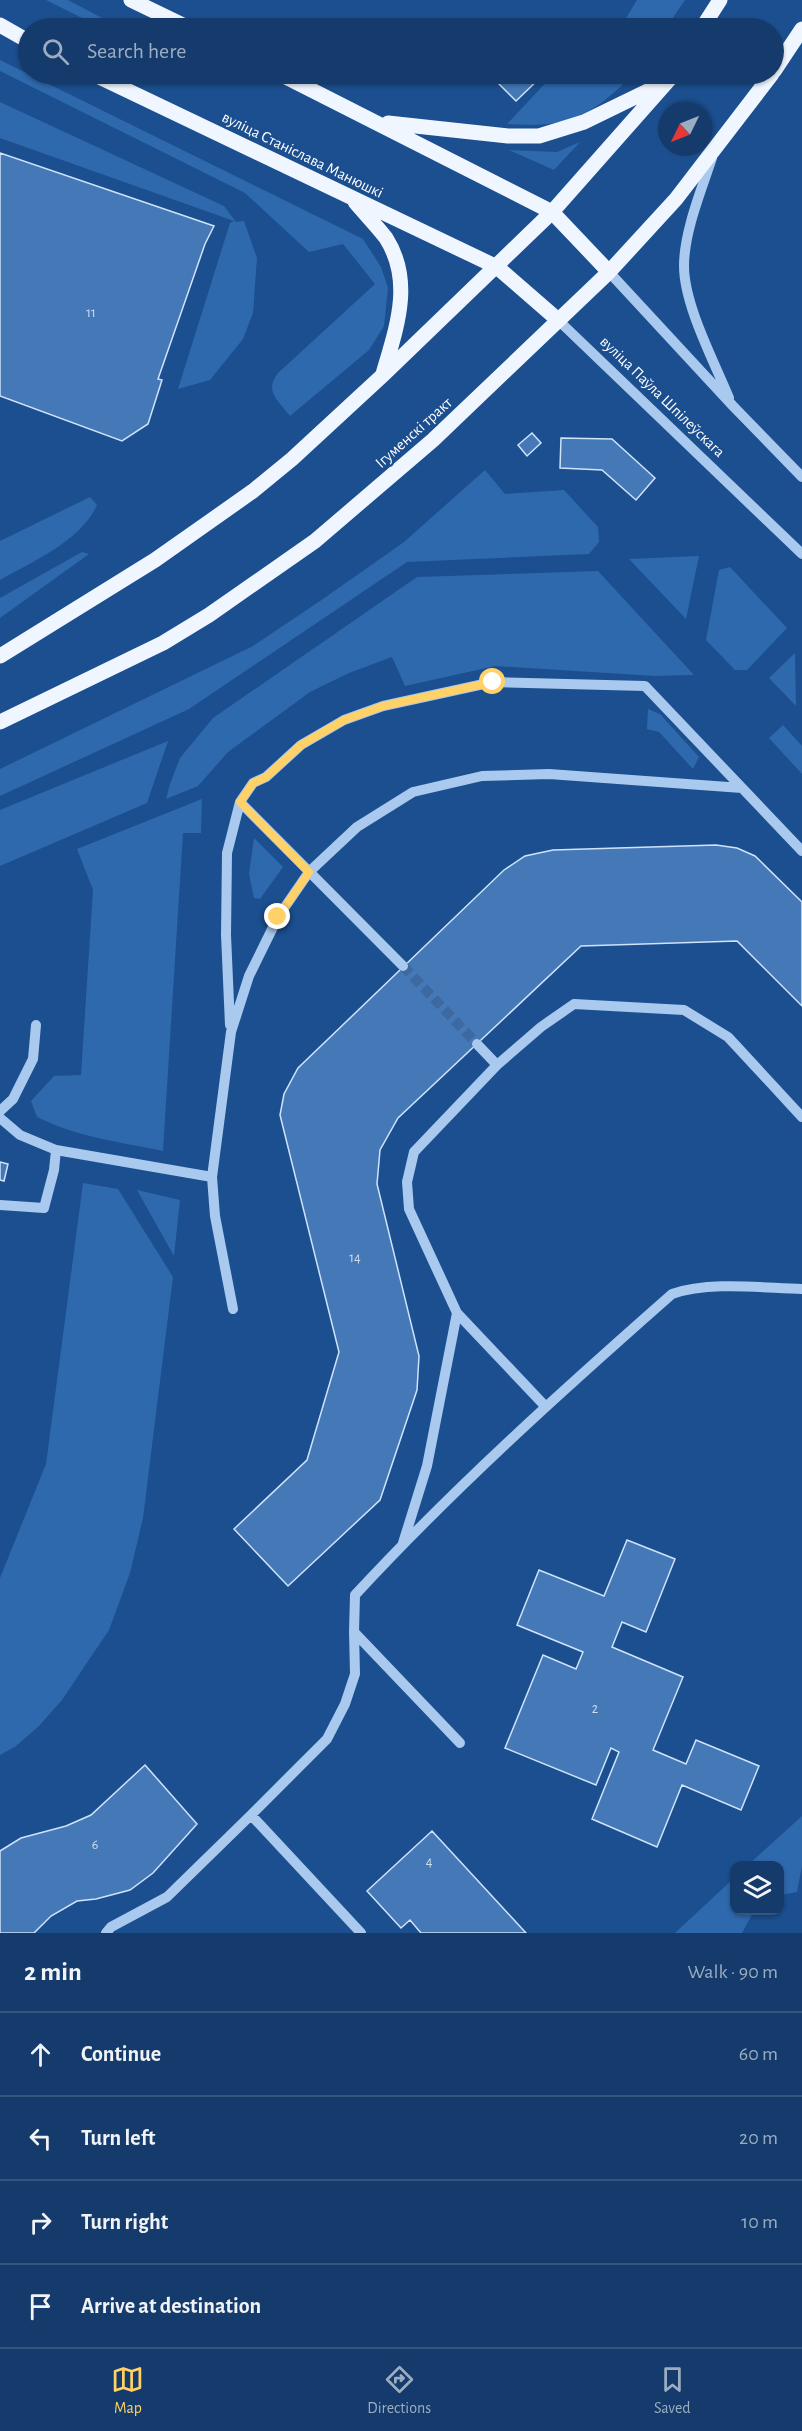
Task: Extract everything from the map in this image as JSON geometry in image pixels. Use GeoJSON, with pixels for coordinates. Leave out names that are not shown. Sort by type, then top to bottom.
{"type":"FeatureCollection","features":[{"type":"Feature","properties":{"kind":"main road"},"geometry":{"type":"LineString","coordinates":[[131,0],[168,18]]}},
{"type":"Feature","properties":{"kind":"main road"},"geometry":{"type":"LineString","coordinates":[[708,18],[720,0]]}},
{"type":"Feature","properties":{"kind":"main road"},"geometry":{"type":"LineString","coordinates":[[0,25],[18,35]]}},
{"type":"Feature","properties":{"kind":"main road","name":"Ігуменскі тракт"},"geometry":{"type":"LineString","coordinates":[[784,56],[802,29]]}},
{"type":"Feature","properties":{"kind":"main road","name":"вуліца Станіслава Манюшкі"},"geometry":{"type":"LineString","coordinates":[[114,84],[497,267]]}},
{"type":"Feature","properties":{"kind":"main road"},"geometry":{"type":"LineString","coordinates":[[300,84],[552,212],[609,272]]}},
{"type":"Feature","properties":{"kind":"main road"},"geometry":{"type":"LineString","coordinates":[[378,122],[508,136],[539,136],[584,123],[659,84]]}},
{"type":"Feature","properties":{"kind":"main road"},"geometry":{"type":"LineString","coordinates":[[0,656],[155,560],[253,491],[383,375],[497,267],[552,212],[666,84]]}},
{"type":"Feature","properties":{"kind":"main road","name":"Ігуменскі тракт"},"geometry":{"type":"LineString","coordinates":[[0,722],[163,643],[209,615],[315,541],[433,440],[609,272],[676,199],[764,84]]}},
{"type":"Feature","properties":{"kind":"main road"},"geometry":{"type":"LineString","coordinates":[[351,198],[386,239],[401,274],[401,311],[383,375]]}},
{"type":"Feature","properties":{"kind":"main road","name":"вуліца Паўла Шпілеўскага"},"geometry":{"type":"LineString","coordinates":[[497,267],[558,320]]}},
{"type":"Feature","properties":{"kind":"street"},"geometry":{"type":"LineString","coordinates":[[715,148],[693,213],[684,267],[693,312],[733,406]]}},
{"type":"Feature","properties":{"kind":"street"},"geometry":{"type":"LineString","coordinates":[[609,272],[802,477]]}},
{"type":"Feature","properties":{"kind":"street","name":"вуліца Паўла Шпілеўскага"},"geometry":{"type":"LineString","coordinates":[[558,320],[802,554]]}},
{"type":"Feature","properties":{"kind":"street"},"geometry":{"type":"LineString","coordinates":[[231,1032],[226,935],[227,853],[240,802],[253,783],[266,777],[301,745],[344,720],[383,706],[493,682],[645,686],[802,851]]}},
{"type":"Feature","properties":{"kind":"street"},"geometry":{"type":"LineString","coordinates":[[232,1309],[215,1216],[212,1177],[231,1032],[249,976],[278,917],[309,872],[357,827],[413,792],[482,776],[549,774],[742,788]]}},
{"type":"Feature","properties":{"kind":"street"},"geometry":{"type":"LineString","coordinates":[[240,802],[403,966]]}},
{"type":"Feature","properties":{"kind":"street"},"geometry":{"type":"LineString","coordinates":[[545,1406],[457,1313],[409,1209],[407,1182],[414,1152],[497,1065],[541,1027],[574,1004],[684,1010],[728,1037],[802,1117]]}},
{"type":"Feature","properties":{"kind":"street"},"geometry":{"type":"LineString","coordinates":[[0,1111],[13,1099],[33,1059],[36,1025]]}},
{"type":"Feature","properties":{"kind":"street"},"geometry":{"type":"LineString","coordinates":[[477,1044],[497,1065]]}},
{"type":"Feature","properties":{"kind":"street"},"geometry":{"type":"LineString","coordinates":[[0,1118],[20,1135],[56,1150],[212,1177]]}},
{"type":"Feature","properties":{"kind":"street"},"geometry":{"type":"LineString","coordinates":[[0,1205],[44,1208],[56,1150]]}},
{"type":"Feature","properties":{"kind":"street"},"geometry":{"type":"LineString","coordinates":[[106,1933],[111,1927],[167,1897],[327,1739],[345,1704],[356,1674],[355,1595],[403,1543],[545,1406],[672,1294],[688,1288],[709,1287],[802,1289]]}},
{"type":"Feature","properties":{"kind":"street"},"geometry":{"type":"LineString","coordinates":[[403,1543],[427,1466],[457,1313]]}},
{"type":"Feature","properties":{"kind":"street"},"geometry":{"type":"LineString","coordinates":[[354,1632],[460,1743]]}},
{"type":"Feature","properties":{"kind":"street"},"geometry":{"type":"LineString","coordinates":[[251,1815],[361,1933]]}},
{"type":"Feature","properties":{"kind":"shaded area"},"geometry":{"type":"Polygon","coordinates":[[[46,0],[68,0],[102,18],[82,18],[46,0]]]}},
{"type":"Feature","properties":{"kind":"shaded area"},"geometry":{"type":"Polygon","coordinates":[[[637,0],[685,0],[673,18],[626,18],[637,0]]]}},
{"type":"Feature","properties":{"kind":"shaded area"},"geometry":{"type":"Polygon","coordinates":[[[0,60],[18,69],[18,80],[0,71],[0,60]]]}},
{"type":"Feature","properties":{"kind":"shaded area"},"geometry":{"type":"Polygon","coordinates":[[[26,84],[49,84],[363,239],[381,267],[388,288],[384,326],[369,350],[290,416],[272,391],[272,385],[278,373],[375,284],[343,244],[309,252],[245,193],[26,84]]]}},
{"type":"Feature","properties":{"kind":"shaded area"},"geometry":{"type":"Polygon","coordinates":[[[545,84],[623,84],[605,100],[577,117],[546,124],[507,124],[545,84]]]}},
{"type":"Feature","properties":{"kind":"shaded area"},"geometry":{"type":"Polygon","coordinates":[[[0,102],[224,206],[236,222],[244,221],[257,258],[253,313],[243,339],[210,380],[178,389],[230,223],[234,221],[0,138],[0,102]]]}},
{"type":"Feature","properties":{"kind":"shaded area"},"geometry":{"type":"Polygon","coordinates":[[[580,142],[554,170],[509,150],[557,152],[580,142]]]}},
{"type":"Feature","properties":{"kind":"shaded area"},"geometry":{"type":"Polygon","coordinates":[[[485,470],[505,494],[564,490],[598,527],[599,542],[589,554],[407,562],[189,709],[0,796],[0,769],[253,646],[404,542],[485,470]]]}},
{"type":"Feature","properties":{"kind":"shaded area"},"geometry":{"type":"Polygon","coordinates":[[[90,497],[97,505],[79,530],[41,558],[0,580],[0,541],[90,497]]]}},
{"type":"Feature","properties":{"kind":"shaded area"},"geometry":{"type":"Polygon","coordinates":[[[82,552],[89,554],[0,618],[0,598],[82,552]]]}},
{"type":"Feature","properties":{"kind":"shaded area"},"geometry":{"type":"Polygon","coordinates":[[[699,556],[686,619],[629,559],[699,556]]]}},
{"type":"Feature","properties":{"kind":"shaded area"},"geometry":{"type":"Polygon","coordinates":[[[730,567],[787,628],[747,670],[735,670],[706,640],[719,570],[730,567]]]}},
{"type":"Feature","properties":{"kind":"shaded area"},"geometry":{"type":"Polygon","coordinates":[[[598,571],[694,675],[655,676],[495,666],[405,686],[392,657],[349,673],[310,692],[228,752],[198,786],[166,799],[180,758],[213,718],[417,577],[598,571]]]}},
{"type":"Feature","properties":{"kind":"shaded area"},"geometry":{"type":"Polygon","coordinates":[[[795,653],[796,706],[769,678],[795,653]]]}},
{"type":"Feature","properties":{"kind":"shaded area"},"geometry":{"type":"Polygon","coordinates":[[[648,709],[660,714],[699,757],[693,769],[659,732],[647,729],[648,709]]]}},
{"type":"Feature","properties":{"kind":"shaded area"},"geometry":{"type":"Polygon","coordinates":[[[783,725],[802,746],[802,774],[769,738],[783,725]]]}},
{"type":"Feature","properties":{"kind":"shaded area"},"geometry":{"type":"Polygon","coordinates":[[[168,741],[147,803],[0,866],[0,810],[168,741]]]}},
{"type":"Feature","properties":{"kind":"shaded area"},"geometry":{"type":"Polygon","coordinates":[[[202,799],[201,833],[183,833],[163,1151],[83,1134],[37,1117],[31,1101],[54,1076],[81,1075],[93,890],[77,849],[202,799]]]}},
{"type":"Feature","properties":{"kind":"shaded area"},"geometry":{"type":"Polygon","coordinates":[[[254,838],[283,867],[260,899],[254,898],[249,874],[254,838]]]}},
{"type":"Feature","properties":{"kind":"shaded area"},"geometry":{"type":"Polygon","coordinates":[[[83,1183],[118,1189],[173,1277],[143,1518],[130,1573],[109,1630],[62,1700],[39,1726],[16,1746],[0,1755],[0,1578],[46,1464],[83,1183]]]}},
{"type":"Feature","properties":{"kind":"shaded area"},"geometry":{"type":"Polygon","coordinates":[[[137,1190],[180,1200],[174,1256],[137,1190]]]}},
{"type":"Feature","properties":{"kind":"shaded area"},"geometry":{"type":"Polygon","coordinates":[[[802,1816],[802,1866],[797,1892],[784,1894],[784,1861],[752,1861],[802,1816]]]}},
{"type":"Feature","properties":{"kind":"shaded area"},"geometry":{"type":"Polygon","coordinates":[[[730,1882],[730,1915],[752,1915],[742,1933],[675,1933],[730,1882]]]}},
{"type":"Feature","properties":{"kind":"building"},"geometry":{"type":"Polygon","coordinates":[[[499,84],[534,84],[516,101],[499,84]]]}},
{"type":"Feature","properties":{"kind":"building"},"geometry":{"type":"Polygon","coordinates":[[[0,153],[214,226],[205,244],[158,379],[162,380],[148,424],[122,441],[0,396],[0,153]]]}},
{"type":"Feature","properties":{"kind":"building"},"geometry":{"type":"Polygon","coordinates":[[[532,433],[541,443],[527,456],[518,445],[532,433]]]}},
{"type":"Feature","properties":{"kind":"building"},"geometry":{"type":"Polygon","coordinates":[[[561,438],[612,439],[655,478],[636,500],[602,470],[560,468],[561,438]]]}},
{"type":"Feature","properties":{"kind":"building"},"geometry":{"type":"Polygon","coordinates":[[[716,845],[737,848],[755,856],[802,902],[802,1006],[737,941],[581,946],[398,1118],[380,1150],[377,1184],[419,1356],[417,1390],[380,1500],[288,1586],[234,1529],[307,1460],[339,1352],[280,1115],[284,1094],[298,1068],[504,870],[525,856],[553,850],[716,845]]]}},
{"type":"Feature","properties":{"kind":"building"},"geometry":{"type":"Polygon","coordinates":[[[0,1162],[8,1164],[4,1181],[0,1180],[0,1162]]]}},
{"type":"Feature","properties":{"kind":"building"},"geometry":{"type":"Polygon","coordinates":[[[627,1540],[675,1559],[646,1632],[622,1622],[612,1647],[683,1677],[653,1750],[686,1764],[696,1740],[759,1766],[741,1810],[682,1785],[657,1847],[592,1819],[619,1752],[611,1748],[596,1785],[505,1748],[543,1655],[576,1669],[583,1652],[517,1625],[539,1570],[604,1596],[627,1540]]]}},
{"type":"Feature","properties":{"kind":"building"},"geometry":{"type":"Polygon","coordinates":[[[145,1765],[197,1824],[153,1873],[130,1890],[96,1899],[77,1901],[51,1916],[34,1933],[0,1933],[0,1851],[21,1838],[66,1826],[91,1815],[145,1765]]]}},
{"type":"Feature","properties":{"kind":"building"},"geometry":{"type":"Polygon","coordinates":[[[432,1831],[526,1933],[421,1933],[410,1920],[401,1928],[367,1891],[432,1831]]]}},
{"type":"Feature","properties":{"kind":"tunnel"},"geometry":{"type":"LineString","coordinates":[[403,966],[477,1044]]}},
{"type":"Feature","properties":{"kind":"route"},"geometry":{"type":"LineString","coordinates":[[278,917],[309,872],[240,802],[253,783],[266,777],[301,745],[344,720],[383,706],[493,682]]}}]}
